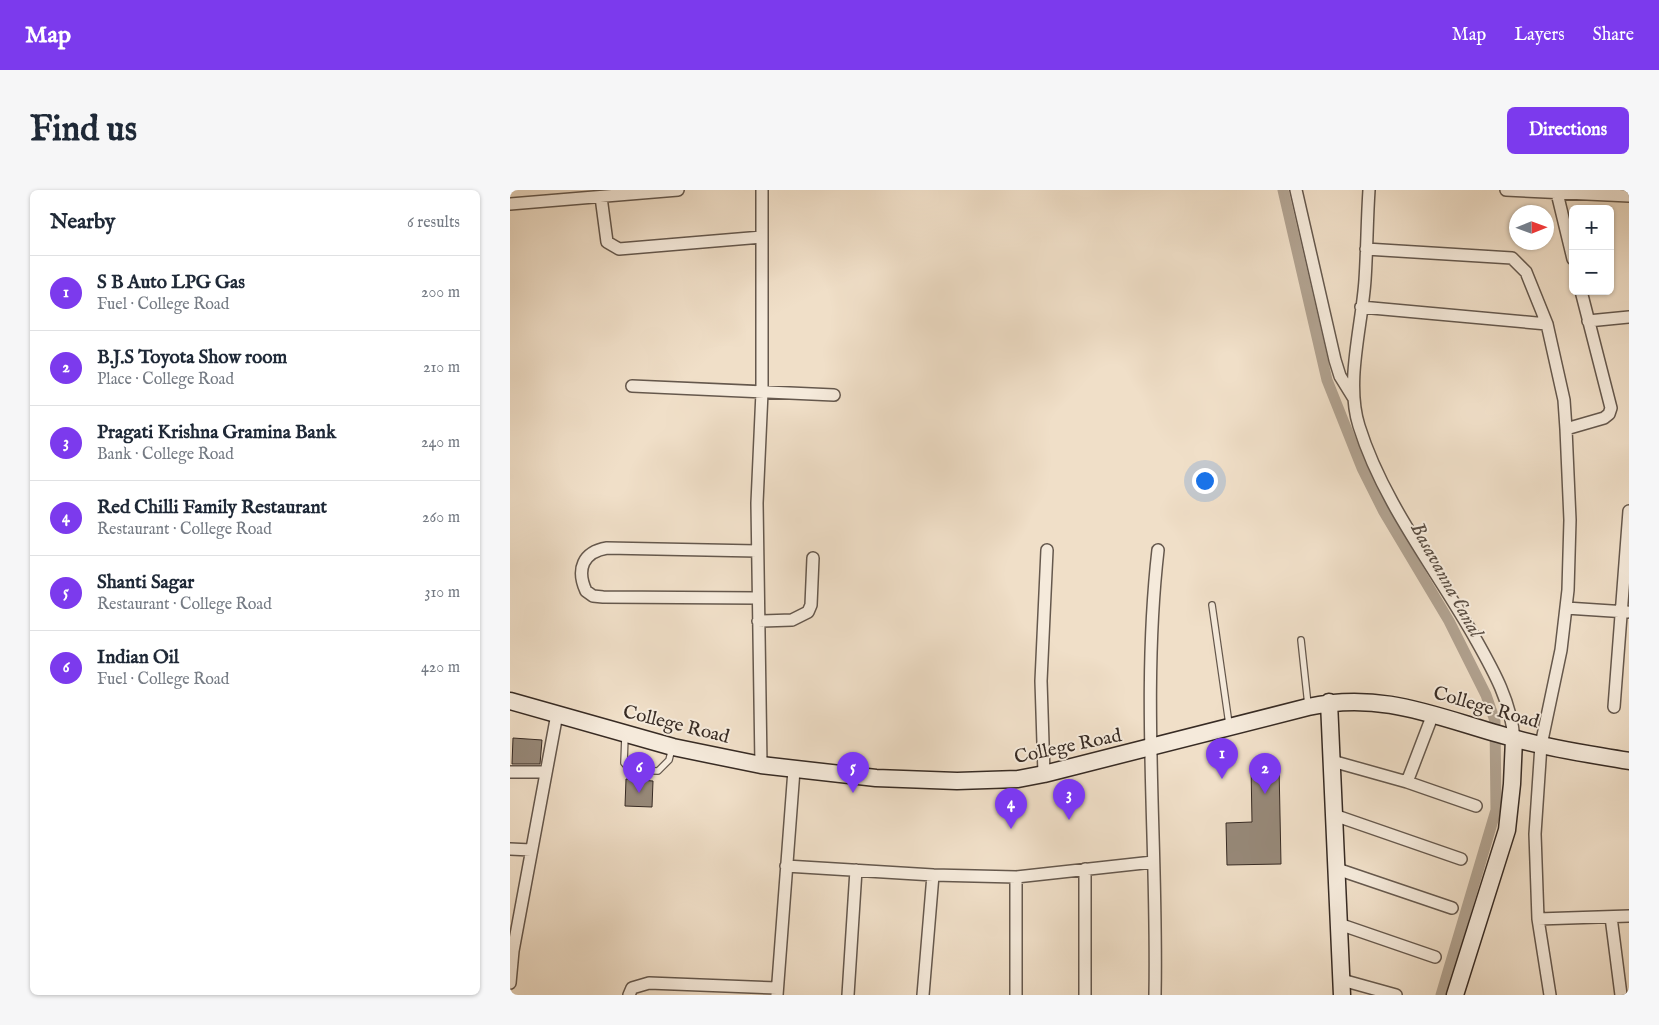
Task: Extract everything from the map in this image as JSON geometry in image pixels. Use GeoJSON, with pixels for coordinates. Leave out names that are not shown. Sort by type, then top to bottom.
{"type":"FeatureCollection","features":[{"type":"Feature","properties":{"kind":"main road","name":"College Road"},"geometry":{"type":"LineString","coordinates":[[510,701],[673,746],[761,765],[876,778],[957,781],[1018,779],[1150,749],[1329,702],[1384,702],[1541,745],[1629,761]]}},
{"type":"Feature","properties":{"kind":"main road"},"geometry":{"type":"LineString","coordinates":[[1329,702],[1342,987]]}},
{"type":"Feature","properties":{"kind":"main road"},"geometry":{"type":"LineString","coordinates":[[1455,995],[1507,830],[1512,784],[1508,737]]}},
{"type":"Feature","properties":{"kind":"street"},"geometry":{"type":"LineString","coordinates":[[510,204],[678,190]]}},
{"type":"Feature","properties":{"kind":"street"},"geometry":{"type":"LineString","coordinates":[[761,765],[757,503],[762,392],[762,190]]}},
{"type":"Feature","properties":{"kind":"street"},"geometry":{"type":"LineString","coordinates":[[1296,190],[1335,360],[1340,376],[1353,397]]}},
{"type":"Feature","properties":{"kind":"street"},"geometry":{"type":"LineString","coordinates":[[1369,190],[1366,249],[1353,397],[1359,426],[1383,483],[1457,606],[1502,688],[1510,711],[1508,737]]}},
{"type":"Feature","properties":{"kind":"street"},"geometry":{"type":"LineString","coordinates":[[1506,190],[1629,196]]}},
{"type":"Feature","properties":{"kind":"street"},"geometry":{"type":"LineString","coordinates":[[1557,193],[1571,250]]}},
{"type":"Feature","properties":{"kind":"street"},"geometry":{"type":"LineString","coordinates":[[601,197],[608,242],[619,249],[762,236]]}},
{"type":"Feature","properties":{"kind":"street"},"geometry":{"type":"LineString","coordinates":[[1366,249],[1512,258],[1526,272],[1547,324],[1564,400],[1570,520],[1566,608],[1561,650],[1541,745],[1535,834],[1538,918],[1550,995]]}},
{"type":"Feature","properties":{"kind":"street"},"geometry":{"type":"LineString","coordinates":[[1566,429],[1604,418],[1609,414],[1610,408],[1581,295]]}},
{"type":"Feature","properties":{"kind":"street"},"geometry":{"type":"LineString","coordinates":[[1361,307],[1547,324]]}},
{"type":"Feature","properties":{"kind":"street"},"geometry":{"type":"LineString","coordinates":[[1588,321],[1629,317]]}},
{"type":"Feature","properties":{"kind":"street"},"geometry":{"type":"LineString","coordinates":[[632,386],[834,395]]}},
{"type":"Feature","properties":{"kind":"street"},"geometry":{"type":"LineString","coordinates":[[1614,707],[1625,612],[1629,512]]}},
{"type":"Feature","properties":{"kind":"street"},"geometry":{"type":"LineString","coordinates":[[757,551],[608,548],[590,554],[585,559],[582,572],[586,591],[598,596],[757,598]]}},
{"type":"Feature","properties":{"kind":"street"},"geometry":{"type":"LineString","coordinates":[[1044,774],[1041,681],[1047,550]]}},
{"type":"Feature","properties":{"kind":"street"},"geometry":{"type":"LineString","coordinates":[[1155,995],[1150,749],[1151,636],[1158,550]]}},
{"type":"Feature","properties":{"kind":"street"},"geometry":{"type":"LineString","coordinates":[[758,621],[792,620],[808,612],[812,596],[813,558]]}},
{"type":"Feature","properties":{"kind":"street"},"geometry":{"type":"LineString","coordinates":[[1566,608],[1625,612]]}},
{"type":"Feature","properties":{"kind":"street"},"geometry":{"type":"LineString","coordinates":[[510,983],[513,935],[557,714]]}},
{"type":"Feature","properties":{"kind":"street"},"geometry":{"type":"LineString","coordinates":[[1407,782],[1433,714]]}},
{"type":"Feature","properties":{"kind":"street"},"geometry":{"type":"LineString","coordinates":[[1332,761],[1407,782],[1476,806]]}},
{"type":"Feature","properties":{"kind":"street"},"geometry":{"type":"LineString","coordinates":[[629,995],[632,988],[649,983],[777,991],[794,770]]}},
{"type":"Feature","properties":{"kind":"street"},"geometry":{"type":"LineString","coordinates":[[510,772],[546,772]]}},
{"type":"Feature","properties":{"kind":"street"},"geometry":{"type":"LineString","coordinates":[[1334,815],[1461,859]]}},
{"type":"Feature","properties":{"kind":"street"},"geometry":{"type":"LineString","coordinates":[[510,849],[531,850]]}},
{"type":"Feature","properties":{"kind":"street"},"geometry":{"type":"LineString","coordinates":[[786,866],[933,875],[1016,877],[1153,862]]}},
{"type":"Feature","properties":{"kind":"street"},"geometry":{"type":"LineString","coordinates":[[1085,869],[1085,995]]}},
{"type":"Feature","properties":{"kind":"street"},"geometry":{"type":"LineString","coordinates":[[1337,869],[1452,908]]}},
{"type":"Feature","properties":{"kind":"street"},"geometry":{"type":"LineString","coordinates":[[848,995],[856,870]]}},
{"type":"Feature","properties":{"kind":"street"},"geometry":{"type":"LineString","coordinates":[[923,995],[933,875]]}},
{"type":"Feature","properties":{"kind":"street"},"geometry":{"type":"LineString","coordinates":[[1016,877],[1016,995]]}},
{"type":"Feature","properties":{"kind":"street"},"geometry":{"type":"LineString","coordinates":[[1538,918],[1629,916]]}},
{"type":"Feature","properties":{"kind":"street"},"geometry":{"type":"LineString","coordinates":[[1611,917],[1621,995]]}},
{"type":"Feature","properties":{"kind":"street"},"geometry":{"type":"LineString","coordinates":[[1339,924],[1435,958]]}},
{"type":"Feature","properties":{"kind":"street"},"geometry":{"type":"LineString","coordinates":[[1342,987],[1396,995]]}},
{"type":"Feature","properties":{"kind":"lane"},"geometry":{"type":"LineString","coordinates":[[1212,605],[1229,727]]}},
{"type":"Feature","properties":{"kind":"lane"},"geometry":{"type":"LineString","coordinates":[[1301,640],[1308,707]]}},
{"type":"Feature","properties":{"kind":"lane"},"geometry":{"type":"LineString","coordinates":[[626,734],[623,756],[626,768],[630,770],[658,771],[669,760],[673,746]]}},
{"type":"Feature","properties":{"kind":"building"},"geometry":{"type":"Polygon","coordinates":[[[513,738],[542,740],[540,764],[512,764],[513,738]]]}},
{"type":"Feature","properties":{"kind":"building"},"geometry":{"type":"Polygon","coordinates":[[[1251,766],[1279,766],[1281,864],[1227,865],[1226,823],[1252,822],[1251,766]]]}},
{"type":"Feature","properties":{"kind":"building"},"geometry":{"type":"Polygon","coordinates":[[[626,779],[653,781],[652,807],[625,806],[626,779]]]}},
{"type":"Feature","properties":{"kind":"waterway","name":"Basavanna Canal"},"geometry":{"type":"LineString","coordinates":[[1283,190],[1327,380],[1362,468],[1384,512],[1449,621],[1486,695],[1495,721],[1496,810],[1441,995]]}},
{"type":"Feature","properties":{"kind":"place","name":"S B Auto LPG Gas"},"geometry":{"type":"Point","coordinates":[1222,779]}},
{"type":"Feature","properties":{"kind":"place","name":"Indian Oil"},"geometry":{"type":"Point","coordinates":[639,793]}},
{"type":"Feature","properties":{"kind":"place","name":"Shanti Sagar"},"geometry":{"type":"Point","coordinates":[853,793]}},
{"type":"Feature","properties":{"kind":"place","name":"B.J.S Toyota Show room"},"geometry":{"type":"Point","coordinates":[1265,794]}},
{"type":"Feature","properties":{"kind":"place","name":"Pragati Krishna Gramina Bank"},"geometry":{"type":"Point","coordinates":[1069,820]}},
{"type":"Feature","properties":{"kind":"place","name":"Red Chilli Family Restaurant"},"geometry":{"type":"Point","coordinates":[1011,829]}}]}
